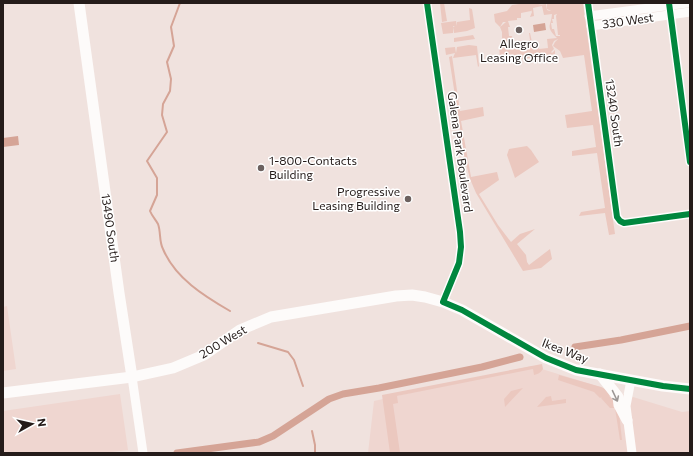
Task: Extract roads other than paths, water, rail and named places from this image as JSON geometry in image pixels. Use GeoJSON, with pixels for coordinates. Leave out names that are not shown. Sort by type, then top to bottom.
{"type":"FeatureCollection","features":[{"type":"Feature","properties":{"kind":"main road","name":"13490 South"},"geometry":{"type":"LineString","coordinates":[[79,3],[118,293],[132,377]]}},
{"type":"Feature","properties":{"kind":"main road","name":"200 West"},"geometry":{"type":"LineString","coordinates":[[3,393],[132,377],[181,365],[204,355],[240,330],[271,317],[396,296],[425,297],[444,302]]}},
{"type":"Feature","properties":{"kind":"main road","name":"Ikea Way"},"geometry":{"type":"LineString","coordinates":[[444,302],[462,310],[546,358],[576,370],[663,386],[690,389]]}},
{"type":"Feature","properties":{"kind":"main road"},"geometry":{"type":"LineString","coordinates":[[600,374],[618,397],[619,405],[627,420]]}},
{"type":"Feature","properties":{"kind":"street","name":"Galena Park Boulevard"},"geometry":{"type":"LineString","coordinates":[[427,3],[461,247],[459,263],[444,302]]}},
{"type":"Feature","properties":{"kind":"street","name":"13240 South"},"geometry":{"type":"LineString","coordinates":[[588,3],[616,213],[620,221],[624,223],[690,214]]}},
{"type":"Feature","properties":{"kind":"street","name":"330 West"},"geometry":{"type":"LineString","coordinates":[[589,16],[669,4],[687,3]]}},
{"type":"Feature","properties":{"kind":"street"},"geometry":{"type":"LineString","coordinates":[[669,4],[690,162]]}},
{"type":"Feature","properties":{"kind":"street","name":"330 West"},"geometry":{"type":"LineString","coordinates":[[590,26],[690,12]]}},
{"type":"Feature","properties":{"kind":"street","name":"13490 South"},"geometry":{"type":"LineString","coordinates":[[132,377],[143,453]]}},
{"type":"Feature","properties":{"kind":"street"},"geometry":{"type":"LineString","coordinates":[[631,380],[626,406],[632,453]]}},
{"type":"Feature","properties":{"kind":"waterway"},"geometry":{"type":"LineString","coordinates":[[180,3],[171,27],[174,46],[167,62],[171,79],[170,91],[163,104],[162,115],[167,132],[147,161],[157,178],[157,195],[150,211],[158,224],[162,246],[175,269],[191,285],[230,311]]}},
{"type":"Feature","properties":{"kind":"waterway"},"geometry":{"type":"LineString","coordinates":[[575,347],[621,340],[690,326]]}},
{"type":"Feature","properties":{"kind":"waterway"},"geometry":{"type":"LineString","coordinates":[[258,343],[288,352],[294,360],[303,386]]}},
{"type":"Feature","properties":{"kind":"waterway"},"geometry":{"type":"LineString","coordinates":[[177,453],[259,442],[273,436],[329,399],[343,394],[482,367],[520,357]]}},
{"type":"Feature","properties":{"kind":"waterway"},"geometry":{"type":"LineString","coordinates":[[312,431],[315,453]]}},
{"type":"Feature","properties":{"kind":"place","name":"Allegro Leasing Office"},"geometry":{"type":"Point","coordinates":[519,30]}},
{"type":"Feature","properties":{"kind":"place","name":"1-800-Contacts Building"},"geometry":{"type":"Point","coordinates":[261,168]}},
{"type":"Feature","properties":{"kind":"place","name":"Progressive Leasing Building"},"geometry":{"type":"Point","coordinates":[408,199]}}]}
